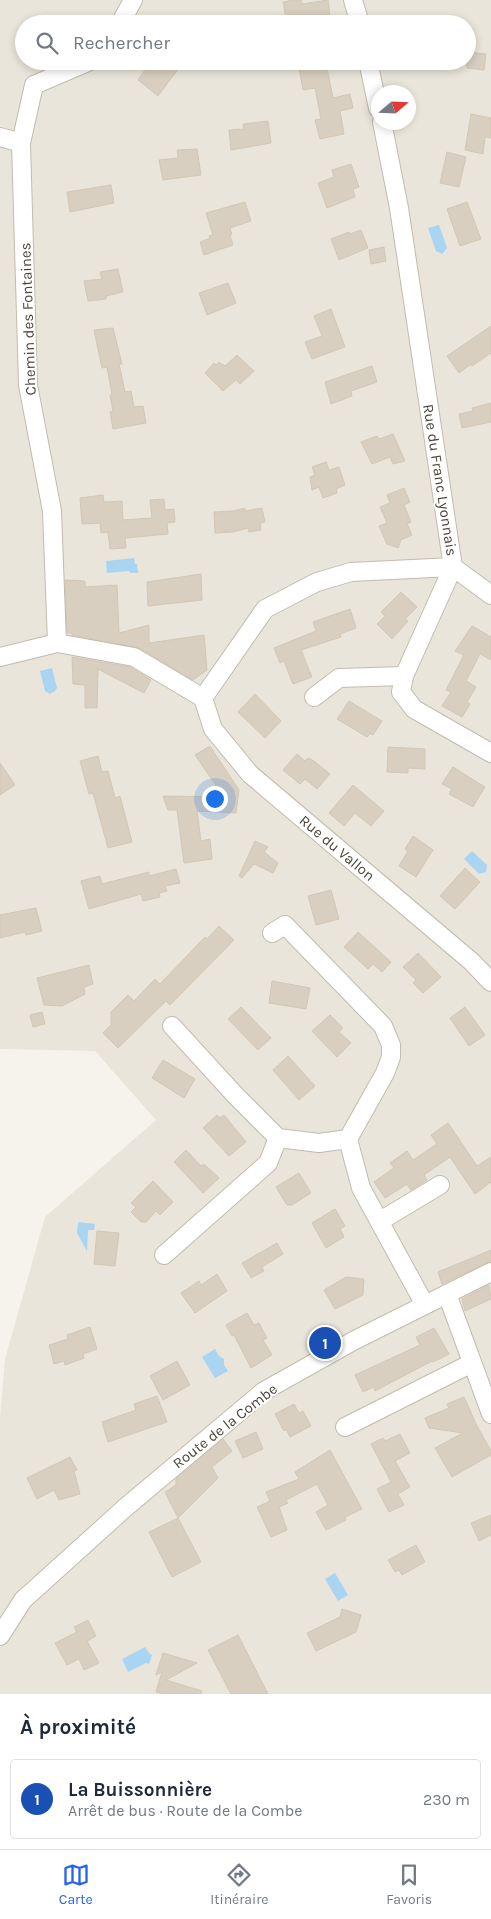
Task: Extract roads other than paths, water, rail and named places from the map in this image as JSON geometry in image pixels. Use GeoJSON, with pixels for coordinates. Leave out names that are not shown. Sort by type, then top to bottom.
{"type":"FeatureCollection","features":[{"type":"Feature","properties":{"kind":"street"},"geometry":{"type":"LineString","coordinates":[[125,15],[133,0]]}},
{"type":"Feature","properties":{"kind":"street"},"geometry":{"type":"LineString","coordinates":[[353,0],[357,15]]}},
{"type":"Feature","properties":{"kind":"street","name":"Chemin des Fontaines"},"geometry":{"type":"LineString","coordinates":[[58,642],[52,511],[28,385],[21,143],[34,85],[69,70]]}},
{"type":"Feature","properties":{"kind":"street"},"geometry":{"type":"LineString","coordinates":[[370,70],[373,85]]}},
{"type":"Feature","properties":{"kind":"street","name":"Rue du Franc Lyonnais"},"geometry":{"type":"LineString","coordinates":[[203,698],[265,610],[317,582],[351,572],[453,567],[399,208],[384,130]]}},
{"type":"Feature","properties":{"kind":"street"},"geometry":{"type":"LineString","coordinates":[[0,138],[21,143]]}},
{"type":"Feature","properties":{"kind":"street"},"geometry":{"type":"LineString","coordinates":[[491,595],[453,567],[404,676],[401,692],[414,709],[491,753]]}},
{"type":"Feature","properties":{"kind":"street"},"geometry":{"type":"LineString","coordinates":[[0,657],[58,642],[134,657],[203,698]]}},
{"type":"Feature","properties":{"kind":"street"},"geometry":{"type":"LineString","coordinates":[[314,696],[339,678],[404,676]]}},
{"type":"Feature","properties":{"kind":"street","name":"Rue du Vallon"},"geometry":{"type":"LineString","coordinates":[[203,698],[213,729],[250,774],[472,962],[491,982]]}},
{"type":"Feature","properties":{"kind":"street"},"geometry":{"type":"LineString","coordinates":[[272,933],[285,925],[383,1026],[387,1034],[391,1045],[390,1057],[385,1073],[348,1139],[361,1188],[425,1305]]}},
{"type":"Feature","properties":{"kind":"street"},"geometry":{"type":"LineString","coordinates":[[172,1026],[236,1096],[278,1138],[319,1143],[348,1139]]}},
{"type":"Feature","properties":{"kind":"street"},"geometry":{"type":"LineString","coordinates":[[164,1255],[268,1163],[278,1138]]}},
{"type":"Feature","properties":{"kind":"street"},"geometry":{"type":"LineString","coordinates":[[380,1221],[440,1185]]}},
{"type":"Feature","properties":{"kind":"street","name":"Route de la Combe"},"geometry":{"type":"LineString","coordinates":[[0,1636],[23,1600],[126,1507],[264,1391],[356,1340],[491,1272]]}},
{"type":"Feature","properties":{"kind":"street"},"geometry":{"type":"LineString","coordinates":[[446,1294],[489,1402]]}},
{"type":"Feature","properties":{"kind":"street"},"geometry":{"type":"LineString","coordinates":[[345,1428],[472,1363]]}},
{"type":"Feature","properties":{"kind":"water"},"geometry":{"type":"Polygon","coordinates":[[[439,225],[447,248],[442,254],[436,251],[428,228],[439,225]]]}},
{"type":"Feature","properties":{"kind":"water"},"geometry":{"type":"Polygon","coordinates":[[[134,558],[138,573],[131,573],[129,571],[107,573],[106,561],[134,558]]]}},
{"type":"Feature","properties":{"kind":"water"},"geometry":{"type":"Polygon","coordinates":[[[52,668],[57,688],[50,694],[45,691],[40,671],[52,668]]]}},
{"type":"Feature","properties":{"kind":"water"},"geometry":{"type":"Polygon","coordinates":[[[472,851],[487,865],[486,872],[479,874],[464,859],[472,851]]]}},
{"type":"Feature","properties":{"kind":"water"},"geometry":{"type":"Polygon","coordinates":[[[78,1222],[95,1224],[94,1230],[88,1230],[87,1251],[77,1233],[78,1222]]]}},
{"type":"Feature","properties":{"kind":"water"},"geometry":{"type":"Polygon","coordinates":[[[215,1349],[219,1356],[224,1359],[224,1365],[228,1371],[215,1378],[202,1357],[215,1349]]]}},
{"type":"Feature","properties":{"kind":"water"},"geometry":{"type":"Polygon","coordinates":[[[335,1573],[348,1595],[338,1601],[325,1579],[335,1573]]]}},
{"type":"Feature","properties":{"kind":"water"},"geometry":{"type":"Polygon","coordinates":[[[145,1647],[152,1655],[149,1664],[146,1663],[128,1672],[122,1659],[145,1647]]]}},
{"type":"Feature","properties":{"kind":"place","name":"La Buissonnière"},"geometry":{"type":"Point","coordinates":[325,1343]}}]}
